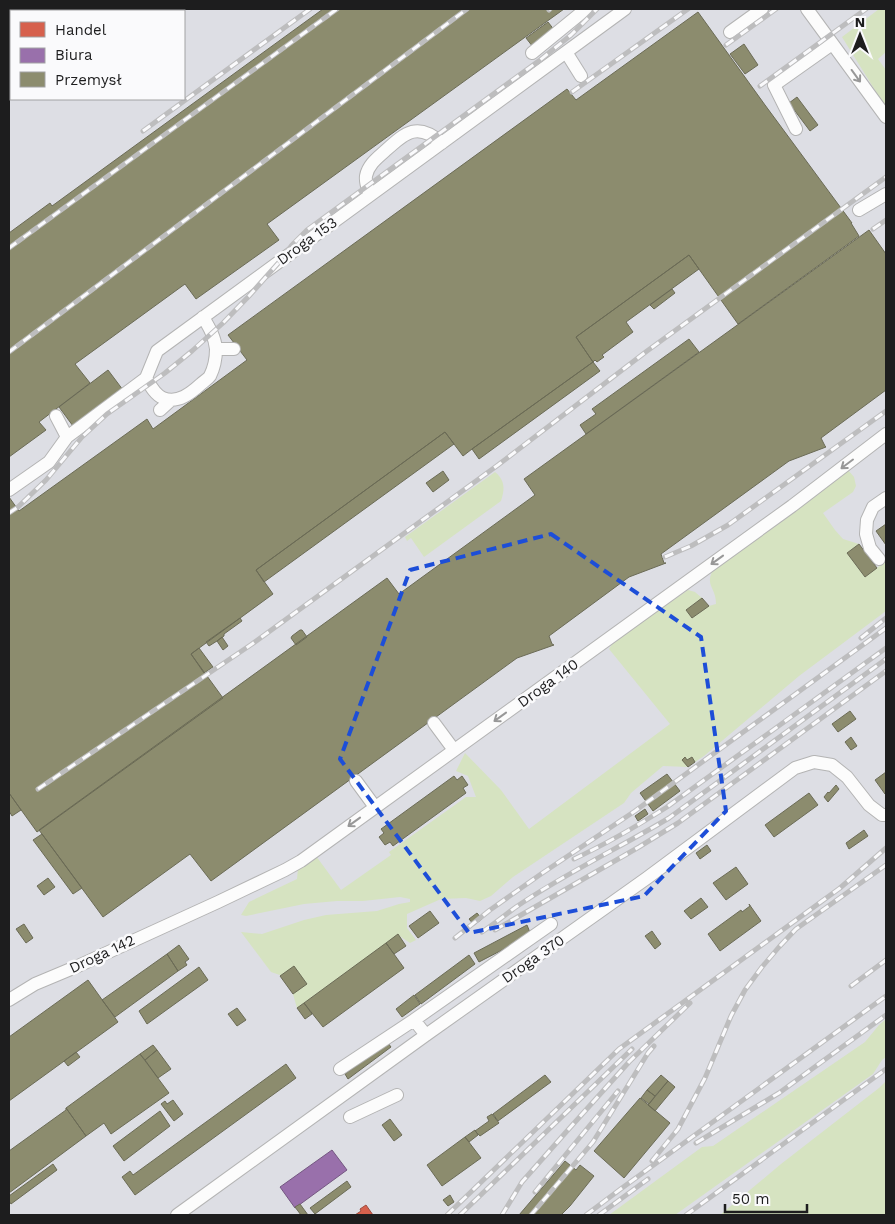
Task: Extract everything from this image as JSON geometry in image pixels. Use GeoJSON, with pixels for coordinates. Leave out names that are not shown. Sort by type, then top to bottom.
{"type":"FeatureCollection","features":[{"type":"Feature","properties":{"kind":"lane"},"geometry":{"type":"LineString","coordinates":[[532,53],[586,9]]}},
{"type":"Feature","properties":{"kind":"lane","name":"Droga 153"},"geometry":{"type":"LineString","coordinates":[[146,378],[157,351],[625,9]]}},
{"type":"Feature","properties":{"kind":"lane"},"geometry":{"type":"LineString","coordinates":[[730,32],[762,9]]}},
{"type":"Feature","properties":{"kind":"lane"},"geometry":{"type":"LineString","coordinates":[[807,9],[886,118]]}},
{"type":"Feature","properties":{"kind":"lane"},"geometry":{"type":"LineString","coordinates":[[796,129],[774,85],[832,44]]}},
{"type":"Feature","properties":{"kind":"lane"},"geometry":{"type":"LineString","coordinates":[[566,52],[581,76]]}},
{"type":"Feature","properties":{"kind":"lane"},"geometry":{"type":"LineString","coordinates":[[370,195],[366,185],[369,167],[404,134],[414,131],[425,132],[434,136],[442,143]]}},
{"type":"Feature","properties":{"kind":"lane"},"geometry":{"type":"LineString","coordinates":[[859,210],[886,194]]}},
{"type":"Feature","properties":{"kind":"lane"},"geometry":{"type":"LineString","coordinates":[[9,490],[49,462],[67,437],[146,378],[156,394],[163,398],[171,400],[189,395],[209,376],[215,363],[216,349],[213,335],[203,317]]}},
{"type":"Feature","properties":{"kind":"lane"},"geometry":{"type":"LineString","coordinates":[[216,349],[234,349]]}},
{"type":"Feature","properties":{"kind":"lane"},"geometry":{"type":"LineString","coordinates":[[160,410],[171,400]]}},
{"type":"Feature","properties":{"kind":"lane"},"geometry":{"type":"LineString","coordinates":[[56,416],[67,437]]}},
{"type":"Feature","properties":{"kind":"lane","name":"Droga 140"},"geometry":{"type":"LineString","coordinates":[[197,911],[293,865],[792,506],[886,434]]}},
{"type":"Feature","properties":{"kind":"lane"},"geometry":{"type":"LineString","coordinates":[[879,560],[870,548],[866,534],[867,520],[873,507],[886,498]]}},
{"type":"Feature","properties":{"kind":"lane"},"geometry":{"type":"LineString","coordinates":[[434,724],[454,750]]}},
{"type":"Feature","properties":{"kind":"lane","name":"Droga 370"},"geometry":{"type":"LineString","coordinates":[[177,1215],[647,878],[795,768],[814,762],[832,765],[847,778],[869,805],[882,815],[886,815]]}},
{"type":"Feature","properties":{"kind":"lane"},"geometry":{"type":"LineString","coordinates":[[356,781],[375,807]]}},
{"type":"Feature","properties":{"kind":"lane","name":"Droga 142"},"geometry":{"type":"LineString","coordinates":[[9,1000],[35,984],[197,911]]}},
{"type":"Feature","properties":{"kind":"lane"},"geometry":{"type":"LineString","coordinates":[[340,1069],[552,924]]}},
{"type":"Feature","properties":{"kind":"lane"},"geometry":{"type":"LineString","coordinates":[[414,1020],[426,1036]]}},
{"type":"Feature","properties":{"kind":"lane"},"geometry":{"type":"LineString","coordinates":[[350,1117],[397,1095]]}},
{"type":"Feature","properties":{"kind":"highlighted area"},"geometry":{"type":"Polygon","coordinates":[[[551,534],[701,637],[726,811],[644,896],[469,933],[340,759],[410,570],[551,534]]]}},
{"type":"Feature","properties":{"kind":"shaded area"},"geometry":{"type":"Polygon","coordinates":[[[9,9],[886,9],[886,1215],[9,1215],[9,9]]]}},
{"type":"Feature","properties":{"kind":"green space"},"geometry":{"type":"Polygon","coordinates":[[[879,9],[886,9],[886,52],[878,59],[886,70],[886,108],[842,37],[879,9]]]}},
{"type":"Feature","properties":{"kind":"green space"},"geometry":{"type":"Polygon","coordinates":[[[848,470],[854,477],[856,486],[853,492],[823,513],[843,539],[859,544],[847,553],[865,577],[886,561],[886,611],[799,676],[704,756],[695,762],[692,757],[687,760],[685,758],[683,760],[688,767],[663,766],[631,793],[624,803],[513,877],[491,896],[480,901],[466,898],[441,899],[407,914],[407,928],[416,940],[410,943],[398,935],[297,1008],[293,994],[306,984],[271,972],[241,932],[262,934],[326,915],[377,911],[410,902],[410,899],[400,897],[304,904],[246,916],[241,915],[249,902],[297,879],[298,868],[316,856],[341,890],[391,855],[389,852],[466,797],[476,797],[468,776],[456,771],[465,753],[501,790],[529,829],[670,724],[609,649],[614,641],[688,590],[695,592],[702,598],[686,610],[692,618],[709,606],[716,604],[710,582],[715,566],[848,470]]]}},
{"type":"Feature","properties":{"kind":"green space"},"geometry":{"type":"Polygon","coordinates":[[[495,472],[501,478],[503,485],[501,501],[424,557],[411,538],[407,541],[405,537],[495,472]]]}},
{"type":"Feature","properties":{"kind":"green space"},"geometry":{"type":"Polygon","coordinates":[[[886,1019],[886,1057],[873,1074],[675,1215],[609,1215],[702,1147],[713,1146],[865,1042],[886,1019]]]}},
{"type":"Feature","properties":{"kind":"green space"},"geometry":{"type":"Polygon","coordinates":[[[886,1081],[886,1215],[720,1215],[781,1164],[886,1081]]]}},
{"type":"Feature","properties":{"kind":"building: Handel"},"geometry":{"type":"Polygon","coordinates":[[[366,1205],[373,1215],[355,1215],[361,1211],[360,1209],[366,1205]]]}},
{"type":"Feature","properties":{"kind":"building: Biura"},"geometry":{"type":"Polygon","coordinates":[[[332,1150],[347,1170],[295,1208],[280,1187],[332,1150]]]}},
{"type":"Feature","properties":{"kind":"building: Przemysł"},"geometry":{"type":"Polygon","coordinates":[[[323,9],[564,9],[267,224],[279,240],[196,299],[185,284],[75,364],[90,383],[39,422],[46,430],[9,457],[9,233],[50,203],[52,206],[323,9]]]}},
{"type":"Feature","properties":{"kind":"building: Przemysł"},"geometry":{"type":"Polygon","coordinates":[[[698,12],[852,223],[859,236],[738,324],[689,255],[576,337],[593,362],[463,456],[445,432],[256,570],[273,594],[191,654],[223,698],[37,832],[9,793],[9,497],[19,511],[147,419],[153,429],[247,360],[228,335],[567,89],[576,100],[698,12]]]}},
{"type":"Feature","properties":{"kind":"building: Przemysł"},"geometry":{"type":"Polygon","coordinates":[[[548,22],[555,31],[533,47],[526,38],[548,22]]]}},
{"type":"Feature","properties":{"kind":"building: Przemysł"},"geometry":{"type":"Polygon","coordinates":[[[744,44],[758,65],[745,74],[730,54],[744,44]]]}},
{"type":"Feature","properties":{"kind":"building: Przemysł"},"geometry":{"type":"Polygon","coordinates":[[[797,97],[818,125],[810,131],[789,103],[797,97]]]}},
{"type":"Feature","properties":{"kind":"building: Przemysł"},"geometry":{"type":"Polygon","coordinates":[[[869,230],[886,254],[886,390],[821,438],[826,447],[789,461],[661,554],[664,563],[666,563],[629,577],[549,636],[554,645],[517,658],[211,881],[190,854],[103,917],[39,830],[387,578],[399,594],[535,495],[524,479],[869,230]]]}},
{"type":"Feature","properties":{"kind":"building: Przemysł"},"geometry":{"type":"Polygon","coordinates":[[[689,255],[699,269],[626,322],[633,332],[602,355],[604,357],[597,362],[595,360],[593,362],[576,337],[689,255]]]}},
{"type":"Feature","properties":{"kind":"building: Przemysł"},"geometry":{"type":"Polygon","coordinates":[[[672,289],[675,293],[654,309],[650,305],[672,289]]]}},
{"type":"Feature","properties":{"kind":"building: Przemysł"},"geometry":{"type":"Polygon","coordinates":[[[689,339],[699,352],[586,434],[580,425],[596,414],[592,409],[689,339]]]}},
{"type":"Feature","properties":{"kind":"building: Przemysł"},"geometry":{"type":"Polygon","coordinates":[[[593,362],[600,371],[479,459],[472,449],[593,362]]]}},
{"type":"Feature","properties":{"kind":"building: Przemysł"},"geometry":{"type":"Polygon","coordinates":[[[108,370],[123,390],[73,426],[59,407],[108,370]]]}},
{"type":"Feature","properties":{"kind":"building: Przemysł"},"geometry":{"type":"Polygon","coordinates":[[[445,432],[454,444],[264,582],[256,570],[445,432]]]}},
{"type":"Feature","properties":{"kind":"building: Przemysł"},"geometry":{"type":"Polygon","coordinates":[[[443,471],[449,480],[433,492],[426,483],[443,471]]]}},
{"type":"Feature","properties":{"kind":"building: Przemysł"},"geometry":{"type":"Polygon","coordinates":[[[886,524],[886,545],[876,531],[886,524]]]}},
{"type":"Feature","properties":{"kind":"building: Przemysł"},"geometry":{"type":"Polygon","coordinates":[[[859,544],[877,568],[865,577],[847,553],[859,544]]]}},
{"type":"Feature","properties":{"kind":"building: Przemysł"},"geometry":{"type":"Polygon","coordinates":[[[702,598],[709,606],[692,618],[686,610],[702,598]]]}},
{"type":"Feature","properties":{"kind":"building: Przemysł"},"geometry":{"type":"Polygon","coordinates":[[[240,618],[242,621],[209,646],[206,642],[240,618]]]}},
{"type":"Feature","properties":{"kind":"building: Przemysł"},"geometry":{"type":"Polygon","coordinates":[[[300,630],[307,637],[296,645],[291,638],[300,630]]]}},
{"type":"Feature","properties":{"kind":"building: Przemysł"},"geometry":{"type":"Polygon","coordinates":[[[222,637],[228,646],[223,650],[217,641],[222,637]]]}},
{"type":"Feature","properties":{"kind":"building: Przemysł"},"geometry":{"type":"Polygon","coordinates":[[[199,648],[213,667],[204,673],[191,654],[199,648]]]}},
{"type":"Feature","properties":{"kind":"building: Przemysł"},"geometry":{"type":"Polygon","coordinates":[[[850,711],[856,719],[838,732],[832,724],[850,711]]]}},
{"type":"Feature","properties":{"kind":"building: Przemysł"},"geometry":{"type":"Polygon","coordinates":[[[851,737],[857,746],[851,750],[845,742],[851,737]]]}},
{"type":"Feature","properties":{"kind":"building: Przemysł"},"geometry":{"type":"Polygon","coordinates":[[[685,757],[687,760],[692,757],[695,762],[688,767],[682,760],[685,757]]]}},
{"type":"Feature","properties":{"kind":"building: Przemysł"},"geometry":{"type":"Polygon","coordinates":[[[886,772],[886,792],[885,794],[875,780],[886,772]]]}},
{"type":"Feature","properties":{"kind":"building: Przemysł"},"geometry":{"type":"Polygon","coordinates":[[[667,774],[680,791],[653,811],[640,793],[667,774]]]}},
{"type":"Feature","properties":{"kind":"building: Przemysł"},"geometry":{"type":"Polygon","coordinates":[[[454,776],[457,780],[462,776],[468,785],[463,788],[466,793],[393,846],[390,842],[385,845],[379,837],[384,833],[381,829],[454,776]]]}},
{"type":"Feature","properties":{"kind":"building: Przemysł"},"geometry":{"type":"Polygon","coordinates":[[[836,785],[839,789],[828,802],[824,797],[836,785]]]}},
{"type":"Feature","properties":{"kind":"building: Przemysł"},"geometry":{"type":"Polygon","coordinates":[[[9,793],[21,810],[12,816],[9,811],[9,793]]]}},
{"type":"Feature","properties":{"kind":"building: Przemysł"},"geometry":{"type":"Polygon","coordinates":[[[809,793],[818,805],[774,837],[765,825],[809,793]]]}},
{"type":"Feature","properties":{"kind":"building: Przemysł"},"geometry":{"type":"Polygon","coordinates":[[[645,809],[648,814],[638,821],[635,816],[645,809]]]}},
{"type":"Feature","properties":{"kind":"building: Przemysł"},"geometry":{"type":"Polygon","coordinates":[[[864,830],[868,836],[849,849],[846,843],[864,830]]]}},
{"type":"Feature","properties":{"kind":"building: Przemysł"},"geometry":{"type":"Polygon","coordinates":[[[42,834],[82,888],[73,894],[33,840],[42,834]]]}},
{"type":"Feature","properties":{"kind":"building: Przemysł"},"geometry":{"type":"Polygon","coordinates":[[[707,845],[711,851],[700,859],[696,853],[707,845]]]}},
{"type":"Feature","properties":{"kind":"building: Przemysł"},"geometry":{"type":"Polygon","coordinates":[[[736,867],[748,884],[726,900],[713,883],[736,867]]]}},
{"type":"Feature","properties":{"kind":"building: Przemysł"},"geometry":{"type":"Polygon","coordinates":[[[48,878],[55,887],[44,895],[37,886],[48,878]]]}},
{"type":"Feature","properties":{"kind":"building: Przemysł"},"geometry":{"type":"Polygon","coordinates":[[[701,898],[708,907],[691,919],[684,911],[701,898]]]}},
{"type":"Feature","properties":{"kind":"building: Przemysł"},"geometry":{"type":"Polygon","coordinates":[[[749,904],[761,921],[720,951],[708,934],[741,910],[742,912],[750,906],[749,904]]]}},
{"type":"Feature","properties":{"kind":"building: Przemysł"},"geometry":{"type":"Polygon","coordinates":[[[430,911],[439,923],[418,938],[409,926],[430,911]]]}},
{"type":"Feature","properties":{"kind":"building: Przemysł"},"geometry":{"type":"Polygon","coordinates":[[[477,913],[482,919],[474,925],[469,919],[477,913]]]}},
{"type":"Feature","properties":{"kind":"building: Przemysł"},"geometry":{"type":"Polygon","coordinates":[[[24,924],[33,938],[26,943],[16,929],[24,924]]]}},
{"type":"Feature","properties":{"kind":"building: Przemysł"},"geometry":{"type":"Polygon","coordinates":[[[527,925],[531,935],[479,962],[474,953],[527,925]]]}},
{"type":"Feature","properties":{"kind":"building: Przemysł"},"geometry":{"type":"Polygon","coordinates":[[[652,931],[661,944],[655,949],[645,936],[652,931]]]}},
{"type":"Feature","properties":{"kind":"building: Przemysł"},"geometry":{"type":"Polygon","coordinates":[[[398,934],[406,946],[394,954],[386,943],[398,934]]]}},
{"type":"Feature","properties":{"kind":"building: Przemysł"},"geometry":{"type":"Polygon","coordinates":[[[386,943],[404,968],[323,1027],[304,1003],[386,943]]]}},
{"type":"Feature","properties":{"kind":"building: Przemysł"},"geometry":{"type":"Polygon","coordinates":[[[179,945],[189,959],[185,962],[187,965],[178,971],[167,954],[179,945]]]}},
{"type":"Feature","properties":{"kind":"building: Przemysł"},"geometry":{"type":"Polygon","coordinates":[[[167,954],[178,971],[115,1017],[102,1000],[167,954]]]}},
{"type":"Feature","properties":{"kind":"building: Przemysł"},"geometry":{"type":"Polygon","coordinates":[[[469,955],[475,964],[421,1004],[415,995],[469,955]]]}},
{"type":"Feature","properties":{"kind":"building: Przemysł"},"geometry":{"type":"Polygon","coordinates":[[[294,966],[307,984],[293,994],[280,976],[294,966]]]}},
{"type":"Feature","properties":{"kind":"building: Przemysł"},"geometry":{"type":"Polygon","coordinates":[[[199,967],[208,980],[147,1024],[139,1011],[199,967]]]}},
{"type":"Feature","properties":{"kind":"building: Przemysł"},"geometry":{"type":"Polygon","coordinates":[[[88,980],[118,1022],[9,1101],[9,1037],[88,980]]]}},
{"type":"Feature","properties":{"kind":"building: Przemysł"},"geometry":{"type":"Polygon","coordinates":[[[414,995],[420,1004],[402,1017],[396,1009],[414,995]]]}},
{"type":"Feature","properties":{"kind":"building: Przemysł"},"geometry":{"type":"Polygon","coordinates":[[[304,1003],[312,1014],[305,1019],[297,1008],[304,1003]]]}},
{"type":"Feature","properties":{"kind":"building: Przemysł"},"geometry":{"type":"Polygon","coordinates":[[[237,1008],[246,1020],[237,1026],[228,1014],[237,1008]]]}},
{"type":"Feature","properties":{"kind":"building: Przemysł"},"geometry":{"type":"Polygon","coordinates":[[[388,1043],[391,1047],[348,1079],[345,1074],[388,1043]]]}},
{"type":"Feature","properties":{"kind":"building: Przemysł"},"geometry":{"type":"Polygon","coordinates":[[[153,1045],[157,1050],[145,1060],[140,1054],[153,1045]]]}},
{"type":"Feature","properties":{"kind":"building: Przemysł"},"geometry":{"type":"Polygon","coordinates":[[[157,1050],[171,1069],[158,1078],[145,1060],[157,1050]]]}},
{"type":"Feature","properties":{"kind":"building: Przemysł"},"geometry":{"type":"Polygon","coordinates":[[[76,1052],[80,1057],[68,1066],[64,1061],[76,1052]]]}},
{"type":"Feature","properties":{"kind":"building: Przemysł"},"geometry":{"type":"Polygon","coordinates":[[[140,1054],[169,1093],[111,1134],[104,1123],[86,1136],[66,1108],[140,1054]]]}},
{"type":"Feature","properties":{"kind":"building: Przemysł"},"geometry":{"type":"Polygon","coordinates":[[[286,1064],[296,1078],[135,1195],[122,1177],[130,1171],[133,1175],[286,1064]]]}},
{"type":"Feature","properties":{"kind":"building: Przemysł"},"geometry":{"type":"Polygon","coordinates":[[[545,1075],[551,1082],[498,1121],[493,1114],[545,1075]]]}},
{"type":"Feature","properties":{"kind":"building: Przemysł"},"geometry":{"type":"Polygon","coordinates":[[[661,1075],[668,1081],[655,1096],[647,1090],[661,1075]]]}},
{"type":"Feature","properties":{"kind":"building: Przemysł"},"geometry":{"type":"Polygon","coordinates":[[[668,1081],[675,1087],[655,1111],[648,1105],[668,1081]]]}},
{"type":"Feature","properties":{"kind":"building: Przemysł"},"geometry":{"type":"Polygon","coordinates":[[[647,1090],[655,1096],[649,1104],[641,1098],[647,1090]]]}},
{"type":"Feature","properties":{"kind":"building: Przemysł"},"geometry":{"type":"Polygon","coordinates":[[[640,1098],[670,1123],[624,1178],[594,1151],[640,1098]]]}},
{"type":"Feature","properties":{"kind":"building: Przemysł"},"geometry":{"type":"Polygon","coordinates":[[[173,1100],[183,1114],[174,1121],[161,1104],[165,1101],[167,1104],[173,1100]]]}},
{"type":"Feature","properties":{"kind":"building: Przemysł"},"geometry":{"type":"Polygon","coordinates":[[[66,1108],[86,1136],[9,1193],[9,1151],[66,1110],[66,1108]]]}},
{"type":"Feature","properties":{"kind":"building: Przemysł"},"geometry":{"type":"Polygon","coordinates":[[[160,1111],[170,1126],[124,1161],[113,1146],[160,1111]]]}},
{"type":"Feature","properties":{"kind":"building: Przemysł"},"geometry":{"type":"Polygon","coordinates":[[[492,1114],[499,1123],[480,1136],[475,1131],[489,1121],[487,1117],[492,1114]]]}},
{"type":"Feature","properties":{"kind":"building: Przemysł"},"geometry":{"type":"Polygon","coordinates":[[[390,1119],[402,1135],[394,1141],[382,1125],[390,1119]]]}},
{"type":"Feature","properties":{"kind":"building: Przemysł"},"geometry":{"type":"Polygon","coordinates":[[[475,1130],[478,1135],[469,1142],[465,1137],[475,1130]]]}},
{"type":"Feature","properties":{"kind":"building: Przemysł"},"geometry":{"type":"Polygon","coordinates":[[[465,1137],[481,1158],[442,1186],[427,1165],[465,1137]]]}},
{"type":"Feature","properties":{"kind":"building: Przemysł"},"geometry":{"type":"Polygon","coordinates":[[[565,1161],[576,1170],[580,1165],[594,1176],[570,1206],[561,1215],[519,1215],[565,1161]]]}},
{"type":"Feature","properties":{"kind":"building: Przemysł"},"geometry":{"type":"Polygon","coordinates":[[[53,1164],[57,1170],[11,1204],[9,1196],[53,1164]]]}},
{"type":"Feature","properties":{"kind":"building: Przemysł"},"geometry":{"type":"Polygon","coordinates":[[[347,1181],[351,1187],[315,1214],[310,1208],[347,1181]]]}},
{"type":"Feature","properties":{"kind":"building: Przemysł"},"geometry":{"type":"Polygon","coordinates":[[[450,1195],[454,1202],[448,1206],[443,1200],[450,1195]]]}},
{"type":"Feature","properties":{"kind":"building: Przemysł"},"geometry":{"type":"Polygon","coordinates":[[[300,1204],[308,1215],[301,1215],[295,1207],[300,1204]]]}},
{"type":"Feature","properties":{"kind":"railway"},"geometry":{"type":"LineString","coordinates":[[143,131],[310,9]]}},
{"type":"Feature","properties":{"kind":"railway"},"geometry":{"type":"LineString","coordinates":[[9,248],[337,9]]}},
{"type":"Feature","properties":{"kind":"railway"},"geometry":{"type":"LineString","coordinates":[[9,352],[467,9]]}},
{"type":"Feature","properties":{"kind":"railway"},"geometry":{"type":"LineString","coordinates":[[9,513],[18,507],[46,480],[82,437],[107,414],[165,373],[223,323],[307,230],[540,60],[571,35],[597,9]]}},
{"type":"Feature","properties":{"kind":"railway"},"geometry":{"type":"LineString","coordinates":[[572,92],[688,9]]}},
{"type":"Feature","properties":{"kind":"railway"},"geometry":{"type":"LineString","coordinates":[[726,45],[776,9]]}},
{"type":"Feature","properties":{"kind":"railway"},"geometry":{"type":"LineString","coordinates":[[760,86],[866,9]]}},
{"type":"Feature","properties":{"kind":"railway"},"geometry":{"type":"LineString","coordinates":[[38,789],[252,644],[498,465],[647,351],[886,177]]}},
{"type":"Feature","properties":{"kind":"railway"},"geometry":{"type":"LineString","coordinates":[[873,229],[886,220]]}},
{"type":"Feature","properties":{"kind":"railway"},"geometry":{"type":"LineString","coordinates":[[665,557],[691,546],[728,525],[886,411]]}},
{"type":"Feature","properties":{"kind":"railway"},"geometry":{"type":"LineString","coordinates":[[861,638],[886,618]]}},
{"type":"Feature","properties":{"kind":"railway"},"geometry":{"type":"LineString","coordinates":[[455,938],[490,910],[635,811],[886,628]]}},
{"type":"Feature","properties":{"kind":"railway"},"geometry":{"type":"LineString","coordinates":[[574,859],[667,807],[886,648]]}},
{"type":"Feature","properties":{"kind":"railway"},"geometry":{"type":"LineString","coordinates":[[482,932],[553,883],[669,818],[886,659]]}},
{"type":"Feature","properties":{"kind":"railway"},"geometry":{"type":"LineString","coordinates":[[495,930],[678,823],[886,671]]}},
{"type":"Feature","properties":{"kind":"railway"},"geometry":{"type":"LineString","coordinates":[[447,1215],[619,1049],[840,888],[886,848]]}},
{"type":"Feature","properties":{"kind":"railway"},"geometry":{"type":"LineString","coordinates":[[652,1161],[678,1129],[705,1078],[731,1016],[745,990],[762,967],[796,929],[886,865]]}},
{"type":"Feature","properties":{"kind":"railway"},"geometry":{"type":"LineString","coordinates":[[851,986],[886,960]]}},
{"type":"Feature","properties":{"kind":"railway"},"geometry":{"type":"LineString","coordinates":[[586,1215],[886,996]]}},
{"type":"Feature","properties":{"kind":"railway"},"geometry":{"type":"LineString","coordinates":[[502,1215],[522,1182],[567,1131],[629,1062],[690,1003]]}},
{"type":"Feature","properties":{"kind":"railway"},"geometry":{"type":"LineString","coordinates":[[696,1143],[779,1093],[886,1015]]}},
{"type":"Feature","properties":{"kind":"railway"},"geometry":{"type":"LineString","coordinates":[[531,1215],[593,1142],[654,1046]]}},
{"type":"Feature","properties":{"kind":"railway"},"geometry":{"type":"LineString","coordinates":[[460,1215],[632,1049]]}},
{"type":"Feature","properties":{"kind":"railway"},"geometry":{"type":"LineString","coordinates":[[686,1215],[886,1069]]}},
{"type":"Feature","properties":{"kind":"railway"},"geometry":{"type":"LineString","coordinates":[[535,1192],[618,1091]]}},
{"type":"Feature","properties":{"kind":"railway"},"geometry":{"type":"LineString","coordinates":[[599,1215],[648,1179]]}}]}
